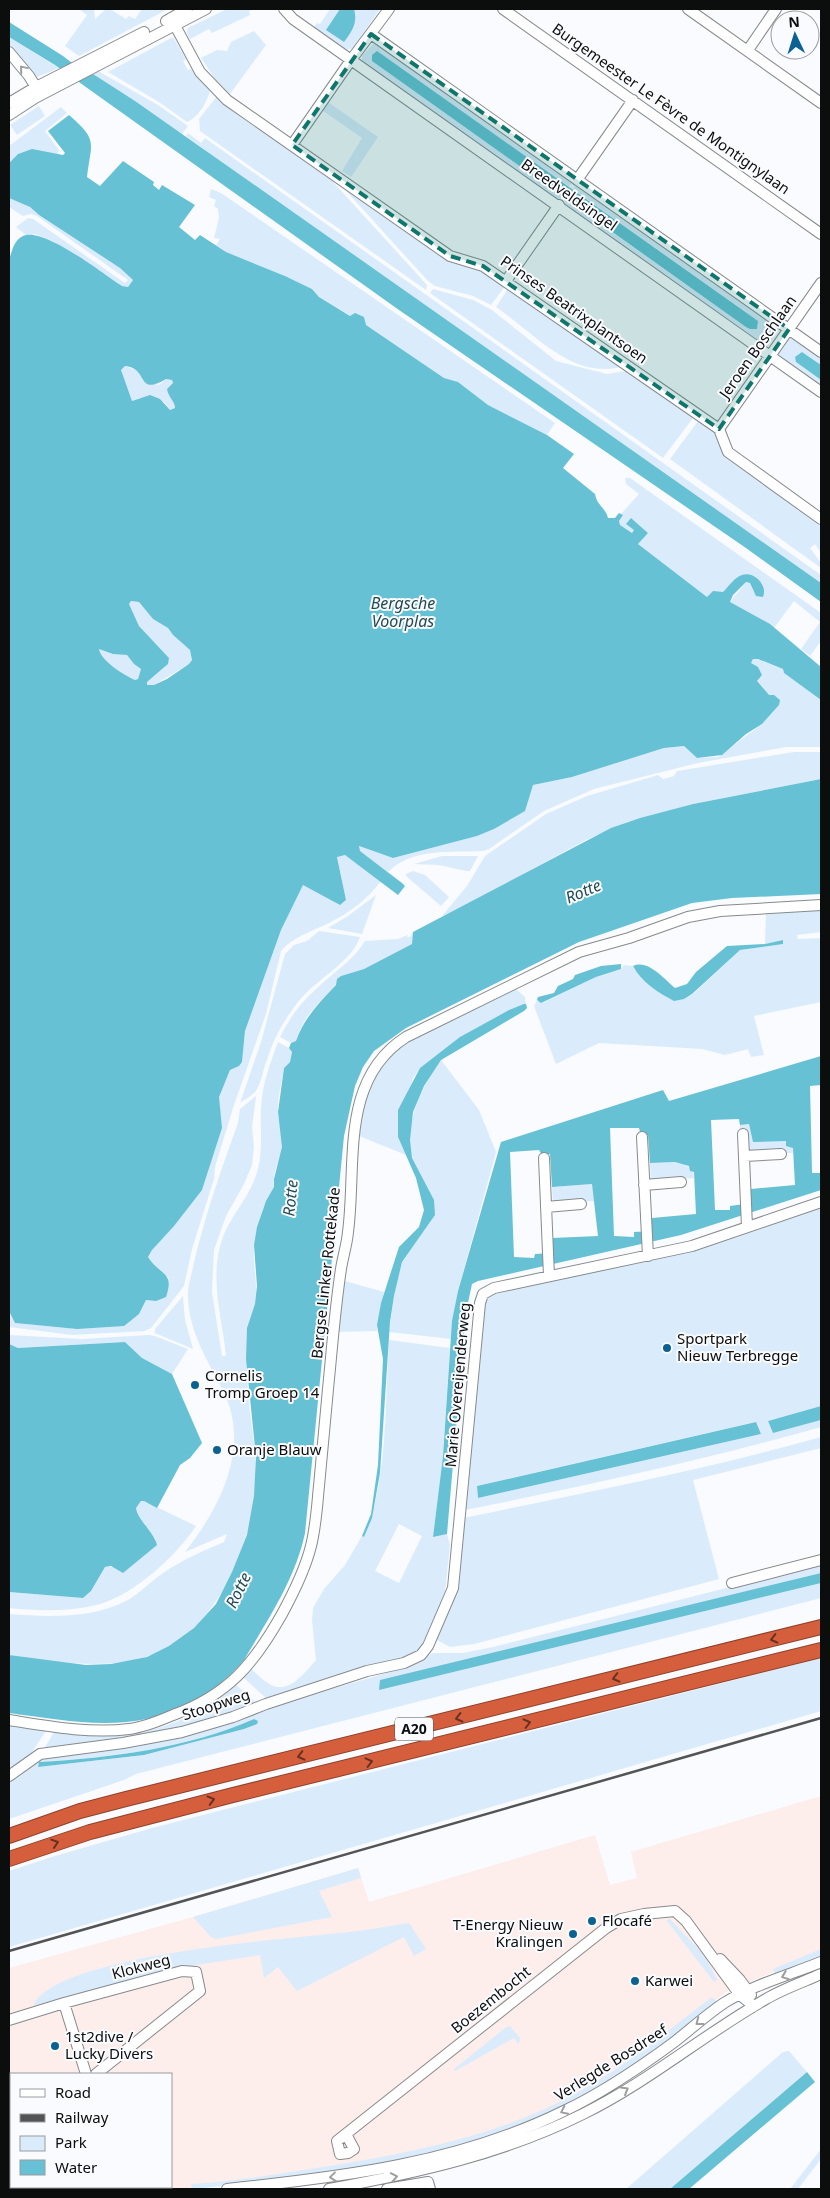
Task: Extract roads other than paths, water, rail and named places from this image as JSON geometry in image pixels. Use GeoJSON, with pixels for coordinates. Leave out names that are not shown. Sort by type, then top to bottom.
{"type":"FeatureCollection","features":[{"type":"Feature","properties":{"kind":"highway","name":"A20"},"geometry":{"type":"LineString","coordinates":[[9,1836],[80,1811],[126,1799],[821,1627]]}},
{"type":"Feature","properties":{"kind":"highway","name":"A20"},"geometry":{"type":"LineString","coordinates":[[9,1859],[90,1832],[229,1796],[821,1650]]}},
{"type":"Feature","properties":{"kind":"street"},"geometry":{"type":"LineString","coordinates":[[172,21],[187,9]]}},
{"type":"Feature","properties":{"kind":"street"},"geometry":{"type":"LineString","coordinates":[[9,103],[66,77],[172,21],[206,9]]}},
{"type":"Feature","properties":{"kind":"street","name":"Breedveldsingel"},"geometry":{"type":"LineString","coordinates":[[284,9],[294,19],[351,60],[559,205],[769,357],[821,392]]}},
{"type":"Feature","properties":{"kind":"street"},"geometry":{"type":"LineString","coordinates":[[292,145],[389,9]]}},
{"type":"Feature","properties":{"kind":"street","name":"Burgemeester Le Fèvre de Montignylaan"},"geometry":{"type":"LineString","coordinates":[[503,9],[821,234]]}},
{"type":"Feature","properties":{"kind":"street"},"geometry":{"type":"LineString","coordinates":[[688,9],[821,102]]}},
{"type":"Feature","properties":{"kind":"street"},"geometry":{"type":"LineString","coordinates":[[748,50],[770,15]]}},
{"type":"Feature","properties":{"kind":"street","name":"Prinses Beatrixplantsoen"},"geometry":{"type":"LineString","coordinates":[[172,21],[200,72],[217,91],[450,256],[483,266],[719,429]]}},
{"type":"Feature","properties":{"kind":"street","name":"Breedveldsingel"},"geometry":{"type":"LineString","coordinates":[[370,34],[821,352]]}},
{"type":"Feature","properties":{"kind":"street"},"geometry":{"type":"LineString","coordinates":[[9,52],[38,91]]}},
{"type":"Feature","properties":{"kind":"street"},"geometry":{"type":"LineString","coordinates":[[9,115],[38,91]]}},
{"type":"Feature","properties":{"kind":"street"},"geometry":{"type":"LineString","coordinates":[[577,180],[633,100]]}},
{"type":"Feature","properties":{"kind":"street"},"geometry":{"type":"LineString","coordinates":[[506,281],[559,205]]}},
{"type":"Feature","properties":{"kind":"street","name":"Jeroen Boschlaan"},"geometry":{"type":"LineString","coordinates":[[719,429],[821,282]]}},
{"type":"Feature","properties":{"kind":"street"},"geometry":{"type":"LineString","coordinates":[[719,429],[728,452],[821,519]]}},
{"type":"Feature","properties":{"kind":"street","name":"Bergse Linker Rottekade"},"geometry":{"type":"LineString","coordinates":[[9,1720],[52,1727],[113,1730],[131,1729],[156,1722],[191,1709],[219,1692],[236,1678],[265,1645],[296,1590],[312,1546],[336,1308],[348,1232],[357,1117],[361,1096],[367,1080],[379,1061],[392,1046],[406,1037],[579,952],[629,938],[705,912],[821,905]]}},
{"type":"Feature","properties":{"kind":"street"},"geometry":{"type":"LineString","coordinates":[[742,1134],[747,1227]]}},
{"type":"Feature","properties":{"kind":"street"},"geometry":{"type":"LineString","coordinates":[[642,1137],[648,1251]]}},
{"type":"Feature","properties":{"kind":"street"},"geometry":{"type":"LineString","coordinates":[[744,1156],[781,1154]]}},
{"type":"Feature","properties":{"kind":"street"},"geometry":{"type":"LineString","coordinates":[[544,1158],[549,1272]]}},
{"type":"Feature","properties":{"kind":"street"},"geometry":{"type":"LineString","coordinates":[[644,1185],[681,1182]]}},
{"type":"Feature","properties":{"kind":"street","name":"Marie Overeijenderweg"},"geometry":{"type":"LineString","coordinates":[[428,1646],[453,1588],[481,1297],[487,1290],[549,1272],[648,1251],[692,1246],[821,1202]]}},
{"type":"Feature","properties":{"kind":"street"},"geometry":{"type":"LineString","coordinates":[[546,1207],[582,1204]]}},
{"type":"Feature","properties":{"kind":"street"},"geometry":{"type":"LineString","coordinates":[[732,1583],[821,1560]]}},
{"type":"Feature","properties":{"kind":"street","name":"Stoopweg"},"geometry":{"type":"LineString","coordinates":[[9,1776],[40,1754],[122,1743],[200,1727],[367,1672],[415,1659],[428,1646]]}},
{"type":"Feature","properties":{"kind":"street","name":"Boezembocht"},"geometry":{"type":"LineString","coordinates":[[346,2134],[545,1976],[621,1919],[644,1914],[675,1911],[686,1921],[754,2006]]}},
{"type":"Feature","properties":{"kind":"street","name":"Verlegde Bosdreef"},"geometry":{"type":"LineString","coordinates":[[227,2189],[342,2176],[398,2166],[450,2154],[507,2136],[586,2100],[659,2053],[724,2003],[821,1962]]}},
{"type":"Feature","properties":{"kind":"street","name":"Klokweg"},"geometry":{"type":"LineString","coordinates":[[64,2003],[182,1971],[196,1972],[200,1991],[97,2073]]}},
{"type":"Feature","properties":{"kind":"street","name":"Verlegde Bosdreef"},"geometry":{"type":"LineString","coordinates":[[329,2189],[400,2176],[447,2164],[520,2140],[583,2114],[652,2075],[768,1997],[821,1974]]}},
{"type":"Feature","properties":{"kind":"street"},"geometry":{"type":"LineString","coordinates":[[9,2020],[64,2003],[86,2073]]}},
{"type":"Feature","properties":{"kind":"street"},"geometry":{"type":"LineString","coordinates":[[387,2189],[429,2186]]}},
{"type":"Feature","properties":{"kind":"water"},"geometry":{"type":"Polygon","coordinates":[[[340,9],[354,9],[355,14],[353,27],[344,42],[326,30],[340,9]]]}},
{"type":"Feature","properties":{"kind":"water"},"geometry":{"type":"Polygon","coordinates":[[[9,22],[63,56],[89,76],[93,74],[135,101],[821,583],[821,602],[746,548],[399,310],[55,65],[9,37],[9,22]]]}},
{"type":"Feature","properties":{"kind":"water"},"geometry":{"type":"Polygon","coordinates":[[[377,51],[758,321],[757,329],[746,327],[372,61],[372,55],[377,51]]]}},
{"type":"Feature","properties":{"kind":"water","name":"Bergsche Voorplas"},"geometry":{"type":"Polygon","coordinates":[[[69,115],[89,137],[91,149],[87,177],[100,186],[123,161],[154,182],[153,185],[159,190],[162,185],[195,205],[179,227],[195,240],[200,235],[226,252],[312,289],[319,297],[350,316],[355,313],[364,317],[366,325],[444,378],[458,382],[488,405],[547,435],[574,454],[563,468],[595,494],[608,518],[615,518],[619,513],[623,515],[619,521],[620,525],[632,533],[634,530],[626,524],[631,518],[648,533],[638,544],[707,597],[713,591],[723,592],[739,576],[747,574],[755,577],[764,588],[763,597],[756,596],[750,583],[746,582],[733,595],[730,602],[770,624],[821,667],[821,700],[784,673],[783,669],[758,659],[753,659],[751,663],[758,667],[762,675],[757,681],[769,695],[774,695],[780,700],[779,705],[762,724],[746,734],[722,755],[697,758],[684,746],[664,748],[572,777],[533,785],[525,811],[494,829],[477,836],[393,858],[359,846],[360,851],[405,886],[398,895],[345,855],[337,857],[346,900],[340,905],[303,885],[281,930],[245,1031],[242,1062],[239,1066],[230,1070],[219,1097],[222,1128],[202,1190],[148,1257],[165,1274],[169,1282],[166,1297],[156,1301],[146,1300],[139,1314],[124,1326],[77,1329],[15,1323],[9,1311],[9,259],[17,240],[23,236],[32,235],[58,244],[122,286],[128,287],[133,280],[120,268],[39,215],[30,207],[9,198],[9,163],[18,154],[32,149],[63,155],[65,153],[48,131],[69,115]],[[125,366],[121,370],[132,401],[150,395],[160,399],[170,410],[175,408],[167,389],[173,383],[172,380],[166,379],[157,384],[150,385],[146,383],[137,371],[125,366]],[[131,601],[129,604],[139,626],[169,658],[168,664],[147,682],[147,685],[154,685],[167,679],[189,664],[192,660],[190,650],[168,628],[153,619],[139,602],[131,601]],[[99,649],[108,663],[119,671],[135,680],[138,679],[141,669],[127,655],[113,654],[99,649]]]}},
{"type":"Feature","properties":{"kind":"water"},"geometry":{"type":"Polygon","coordinates":[[[802,352],[821,365],[821,380],[796,362],[795,357],[802,352]]]}},
{"type":"Feature","properties":{"kind":"water","name":"Rotte"},"geometry":{"type":"Polygon","coordinates":[[[821,779],[821,894],[732,898],[692,903],[579,942],[406,1028],[374,1051],[363,1067],[355,1086],[344,1136],[305,1533],[295,1567],[280,1599],[244,1660],[232,1673],[205,1694],[168,1713],[145,1719],[101,1723],[9,1713],[9,1655],[86,1665],[111,1664],[147,1657],[169,1646],[194,1628],[216,1604],[232,1572],[247,1535],[254,1496],[256,1457],[246,1359],[247,1328],[255,1304],[257,1286],[254,1245],[257,1227],[266,1201],[274,1187],[274,1179],[282,1147],[278,1112],[284,1068],[290,1062],[292,1052],[289,1048],[291,1043],[296,1041],[308,1018],[336,985],[337,979],[364,969],[412,944],[413,932],[611,828],[693,804],[821,779]]]}},
{"type":"Feature","properties":{"kind":"water"},"geometry":{"type":"Polygon","coordinates":[[[783,940],[783,944],[740,950],[692,994],[684,999],[674,1001],[646,982],[633,966],[644,965],[650,968],[675,988],[687,984],[696,972],[727,946],[765,944],[783,940]]]}},
{"type":"Feature","properties":{"kind":"water"},"geometry":{"type":"Polygon","coordinates":[[[621,964],[621,969],[596,977],[541,1003],[537,1000],[538,997],[554,993],[558,986],[573,979],[575,975],[601,966],[621,964]]]}},
{"type":"Feature","properties":{"kind":"water"},"geometry":{"type":"Polygon","coordinates":[[[526,1004],[527,1008],[524,1011],[441,1060],[424,1086],[413,1112],[410,1140],[412,1158],[434,1200],[435,1215],[402,1262],[394,1296],[390,1322],[380,1473],[372,1518],[364,1537],[362,1536],[371,1514],[378,1465],[383,1359],[377,1325],[381,1303],[399,1247],[419,1227],[424,1210],[416,1178],[398,1137],[398,1110],[420,1068],[460,1037],[509,1010],[526,1004]]]}},
{"type":"Feature","properties":{"kind":"water"},"geometry":{"type":"Polygon","coordinates":[[[821,1056],[821,1085],[810,1086],[812,1173],[821,1173],[821,1190],[681,1235],[478,1281],[472,1284],[466,1312],[447,1534],[433,1537],[443,1456],[452,1321],[458,1291],[501,1142],[663,1090],[669,1101],[821,1056]],[[739,1119],[711,1120],[715,1210],[730,1210],[730,1206],[751,1203],[751,1189],[795,1185],[793,1148],[786,1146],[786,1141],[753,1142],[749,1124],[740,1125],[739,1119]],[[610,1128],[614,1236],[634,1237],[634,1232],[652,1231],[652,1218],[696,1214],[694,1172],[690,1171],[689,1166],[675,1162],[650,1163],[648,1135],[641,1135],[639,1128],[610,1128]],[[539,1150],[510,1152],[514,1257],[534,1258],[535,1254],[552,1253],[552,1238],[598,1236],[592,1184],[552,1187],[550,1154],[542,1155],[539,1150]]]}},
{"type":"Feature","properties":{"kind":"water"},"geometry":{"type":"Polygon","coordinates":[[[125,1342],[142,1358],[172,1374],[202,1443],[190,1458],[180,1465],[157,1508],[141,1501],[136,1508],[139,1517],[153,1535],[157,1545],[123,1573],[111,1566],[105,1567],[91,1591],[83,1598],[9,1592],[9,1344],[18,1348],[125,1342]]]}},
{"type":"Feature","properties":{"kind":"water"},"geometry":{"type":"Polygon","coordinates":[[[821,1406],[821,1420],[773,1433],[768,1421],[821,1406]]]}},
{"type":"Feature","properties":{"kind":"water"},"geometry":{"type":"Polygon","coordinates":[[[756,1422],[761,1434],[478,1498],[477,1486],[756,1422]]]}},
{"type":"Feature","properties":{"kind":"water"},"geometry":{"type":"Polygon","coordinates":[[[821,1573],[821,1583],[379,1690],[380,1680],[821,1573]]]}},
{"type":"Feature","properties":{"kind":"water"},"geometry":{"type":"Polygon","coordinates":[[[254,1719],[258,1721],[257,1724],[244,1729],[144,1755],[38,1767],[39,1762],[94,1758],[176,1744],[229,1729],[254,1719]]]}},
{"type":"Feature","properties":{"kind":"water"},"geometry":{"type":"Polygon","coordinates":[[[807,2072],[815,2082],[689,2189],[670,2189],[807,2072]]]}},
{"type":"Feature","properties":{"kind":"railway"},"geometry":{"type":"LineString","coordinates":[[9,1951],[821,1718]]}},
{"type":"Feature","properties":{"kind":"place","name":"Sportpark Nieuw Terbregge"},"geometry":{"type":"Point","coordinates":[667,1348]}},
{"type":"Feature","properties":{"kind":"place","name":"Cornelis Tromp Groep 14"},"geometry":{"type":"Point","coordinates":[195,1385]}},
{"type":"Feature","properties":{"kind":"place","name":"Oranje Blauw"},"geometry":{"type":"Point","coordinates":[217,1450]}},
{"type":"Feature","properties":{"kind":"place","name":"Flocafé"},"geometry":{"type":"Point","coordinates":[592,1921]}},
{"type":"Feature","properties":{"kind":"place","name":"T-Energy Nieuw Kralingen"},"geometry":{"type":"Point","coordinates":[573,1934]}},
{"type":"Feature","properties":{"kind":"place","name":"Karwei"},"geometry":{"type":"Point","coordinates":[635,1981]}},
{"type":"Feature","properties":{"kind":"place","name":"1st2dive / Lucky Divers"},"geometry":{"type":"Point","coordinates":[55,2046]}}]}
